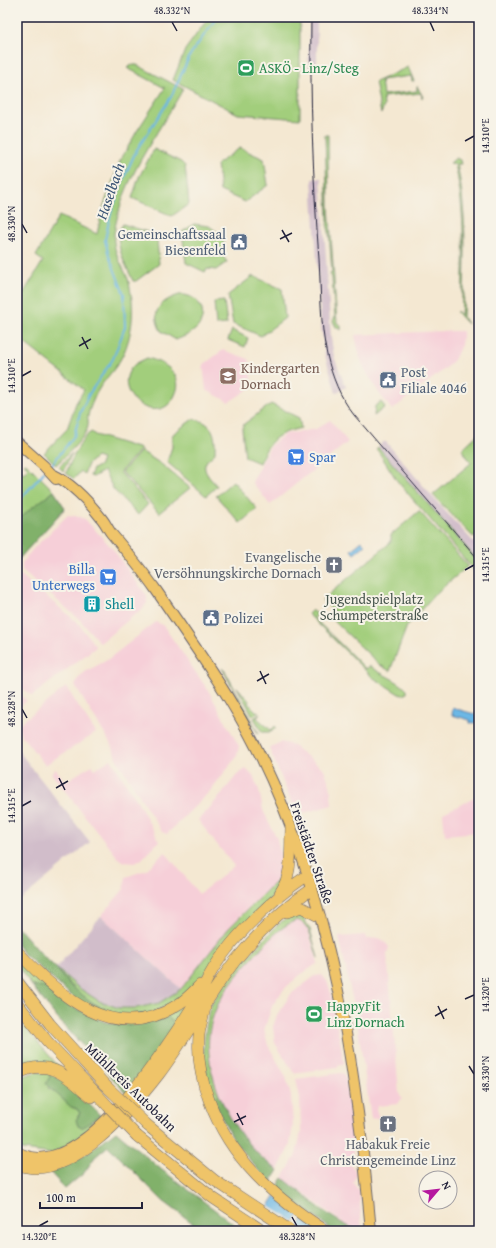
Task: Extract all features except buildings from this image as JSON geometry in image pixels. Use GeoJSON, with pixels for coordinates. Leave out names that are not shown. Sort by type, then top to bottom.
{"type":"FeatureCollection","features":[{"type":"Feature","properties":{"kind":"highway"},"geometry":{"type":"LineString","coordinates":[[276,898],[286,882],[290,867],[291,828]]}},
{"type":"Feature","properties":{"kind":"highway"},"geometry":{"type":"LineString","coordinates":[[17,951],[67,998],[88,1011],[109,1018],[132,1020],[165,1012],[185,1000],[206,981],[238,938],[276,898],[308,875]]}},
{"type":"Feature","properties":{"kind":"highway"},"geometry":{"type":"LineString","coordinates":[[17,1164],[34,1168],[56,1166],[72,1158],[125,1114],[147,1088],[234,962],[279,915],[312,889]]}},
{"type":"Feature","properties":{"kind":"highway"},"geometry":{"type":"LineString","coordinates":[[279,915],[301,907],[320,917]]}},
{"type":"Feature","properties":{"kind":"highway","name":"Mühlkreis Autobahn"},"geometry":{"type":"LineString","coordinates":[[17,981],[50,1024],[105,1085],[147,1125],[196,1167],[240,1199],[291,1231]]}},
{"type":"Feature","properties":{"kind":"highway"},"geometry":{"type":"LineString","coordinates":[[17,1152],[36,1159],[44,1159],[59,1155],[75,1145],[105,1120],[130,1095],[152,1069],[202,991],[206,981]]}},
{"type":"Feature","properties":{"kind":"highway"},"geometry":{"type":"LineString","coordinates":[[207,1002],[200,1026],[198,1043],[202,1080],[212,1109],[226,1138],[244,1163],[258,1178],[284,1201],[326,1231]]}},
{"type":"Feature","properties":{"kind":"highway","name":"Mühlkreis Autobahn"},"geometry":{"type":"LineString","coordinates":[[17,1003],[94,1096],[108,1106],[137,1136],[179,1172],[232,1211],[263,1231]]}},
{"type":"Feature","properties":{"kind":"highway"},"geometry":{"type":"LineString","coordinates":[[17,1074],[33,1068],[55,1070],[63,1073],[94,1096]]}},
{"type":"Feature","properties":{"kind":"main road","name":"Freistädter Straße"},"geometry":{"type":"LineString","coordinates":[[17,442],[52,474],[74,489],[102,518],[109,530],[151,583],[214,676],[255,746],[291,828],[308,875],[320,917],[347,1030],[361,1126],[371,1231]]}},
{"type":"Feature","properties":{"kind":"shaded area"},"geometry":{"type":"Polygon","coordinates":[[[310,17],[317,17],[317,69],[308,69],[310,17]]]}},
{"type":"Feature","properties":{"kind":"shaded area"},"geometry":{"type":"Polygon","coordinates":[[[321,178],[331,338],[334,357],[346,387],[336,393],[325,355],[321,327],[312,179],[321,178]]]}},
{"type":"Feature","properties":{"kind":"shaded area"},"geometry":{"type":"Polygon","coordinates":[[[476,295],[479,296],[479,342],[474,340],[476,295]]]}},
{"type":"Feature","properties":{"kind":"shaded area"},"geometry":{"type":"Polygon","coordinates":[[[463,331],[461,345],[454,360],[446,368],[392,410],[379,393],[365,370],[360,358],[355,335],[463,331]]]}},
{"type":"Feature","properties":{"kind":"shaded area","name":"Kindergarten Dornach"},"geometry":{"type":"Polygon","coordinates":[[[223,350],[249,359],[252,387],[229,402],[206,390],[203,365],[223,350]]]}},
{"type":"Feature","properties":{"kind":"shaded area"},"geometry":{"type":"Polygon","coordinates":[[[330,420],[348,442],[270,505],[252,482],[271,445],[285,434],[316,429],[330,420]]]}},
{"type":"Feature","properties":{"kind":"shaded area"},"geometry":{"type":"Polygon","coordinates":[[[383,442],[386,442],[436,501],[479,548],[479,562],[378,447],[383,442]]]}},
{"type":"Feature","properties":{"kind":"shaded area"},"geometry":{"type":"Polygon","coordinates":[[[68,515],[85,519],[112,548],[147,596],[147,603],[143,608],[100,643],[79,619],[22,571],[22,563],[33,549],[68,515]]]}},
{"type":"Feature","properties":{"kind":"shaded area"},"geometry":{"type":"Polygon","coordinates":[[[17,574],[22,576],[78,623],[96,647],[32,696],[17,684],[17,574]]]}},
{"type":"Feature","properties":{"kind":"shaded area"},"geometry":{"type":"Polygon","coordinates":[[[156,622],[163,625],[208,690],[239,746],[237,756],[210,791],[167,834],[162,832],[116,758],[113,748],[75,686],[77,680],[85,672],[107,660],[156,622]]]}},
{"type":"Feature","properties":{"kind":"shaded area"},"geometry":{"type":"Polygon","coordinates":[[[66,687],[96,733],[45,765],[21,735],[18,727],[23,721],[66,687]]]}},
{"type":"Feature","properties":{"kind":"shaded area"},"geometry":{"type":"Polygon","coordinates":[[[17,692],[27,701],[17,708],[17,692]]]}},
{"type":"Feature","properties":{"kind":"shaded area"},"geometry":{"type":"Polygon","coordinates":[[[281,742],[292,745],[324,769],[330,785],[332,805],[297,815],[269,748],[281,742]]]}},
{"type":"Feature","properties":{"kind":"shaded area"},"geometry":{"type":"Polygon","coordinates":[[[17,749],[90,842],[17,903],[17,749]]]}},
{"type":"Feature","properties":{"kind":"shaded area"},"geometry":{"type":"Polygon","coordinates":[[[111,759],[138,802],[159,841],[141,860],[134,863],[124,862],[119,859],[51,773],[56,769],[65,782],[92,765],[95,769],[111,759]]]}},
{"type":"Feature","properties":{"kind":"shaded area"},"geometry":{"type":"Polygon","coordinates":[[[246,769],[253,776],[259,790],[263,810],[277,839],[281,858],[280,874],[269,889],[228,929],[181,989],[101,916],[124,889],[126,877],[146,870],[165,852],[199,894],[234,866],[198,820],[237,775],[246,769]]]}},
{"type":"Feature","properties":{"kind":"shaded area"},"geometry":{"type":"Polygon","coordinates":[[[479,796],[479,832],[445,835],[443,813],[479,796]]]}},
{"type":"Feature","properties":{"kind":"shaded area"},"geometry":{"type":"Polygon","coordinates":[[[101,916],[181,989],[159,1003],[147,1007],[119,1008],[99,1001],[79,988],[56,968],[101,916]]]}},
{"type":"Feature","properties":{"kind":"shaded area"},"geometry":{"type":"Polygon","coordinates":[[[297,920],[303,922],[307,927],[318,963],[300,975],[284,989],[272,1006],[264,1030],[268,1045],[286,1077],[291,1096],[293,1124],[290,1145],[278,1170],[257,1153],[243,1137],[228,1115],[212,1077],[208,1041],[215,1008],[222,995],[242,969],[272,937],[284,927],[297,920]]]}},
{"type":"Feature","properties":{"kind":"shaded area"},"geometry":{"type":"Polygon","coordinates":[[[366,935],[367,939],[379,938],[383,940],[389,947],[387,954],[399,1093],[402,1098],[398,1104],[378,1106],[376,1109],[379,1118],[371,1119],[357,1020],[339,937],[366,935]]]}},
{"type":"Feature","properties":{"kind":"shaded area"},"geometry":{"type":"Polygon","coordinates":[[[322,975],[327,981],[330,989],[344,1063],[337,1067],[294,1073],[275,1043],[273,1027],[277,1015],[291,994],[315,976],[322,975]]]}},
{"type":"Feature","properties":{"kind":"shaded area"},"geometry":{"type":"Polygon","coordinates":[[[341,1073],[344,1074],[346,1080],[352,1126],[353,1158],[350,1164],[355,1170],[356,1175],[353,1183],[359,1191],[362,1231],[352,1229],[283,1178],[296,1155],[301,1132],[300,1098],[296,1079],[341,1073]]]}},
{"type":"Feature","properties":{"kind":"green space","name":"ASKÖ - Linz/Steg"},"geometry":{"type":"Polygon","coordinates":[[[209,17],[300,17],[300,119],[238,114],[173,80],[185,50],[209,17]]]}},
{"type":"Feature","properties":{"kind":"green space"},"geometry":{"type":"Polygon","coordinates":[[[132,65],[137,65],[183,89],[132,176],[124,194],[118,214],[114,234],[114,246],[128,279],[132,308],[132,324],[126,348],[119,362],[96,394],[89,411],[87,430],[75,446],[56,465],[44,453],[67,429],[76,403],[84,390],[17,337],[17,304],[43,261],[36,256],[59,216],[97,234],[102,211],[120,161],[137,131],[165,88],[127,68],[132,65]]]}},
{"type":"Feature","properties":{"kind":"green space"},"geometry":{"type":"Polygon","coordinates":[[[408,67],[414,81],[412,81],[411,76],[381,80],[383,95],[417,91],[417,86],[421,93],[383,97],[384,106],[381,114],[375,82],[408,67]]]}},
{"type":"Feature","properties":{"kind":"green space"},"geometry":{"type":"Polygon","coordinates":[[[325,135],[328,135],[329,207],[337,323],[341,325],[341,330],[336,327],[333,321],[335,317],[332,278],[330,273],[332,272],[329,232],[327,224],[325,135]]]}},
{"type":"Feature","properties":{"kind":"green space"},"geometry":{"type":"Polygon","coordinates":[[[240,148],[264,159],[268,185],[245,202],[220,191],[217,164],[240,148]]]}},
{"type":"Feature","properties":{"kind":"green space"},"geometry":{"type":"Polygon","coordinates":[[[154,149],[181,162],[185,166],[189,204],[172,216],[132,198],[139,177],[154,149]]]}},
{"type":"Feature","properties":{"kind":"green space"},"geometry":{"type":"Polygon","coordinates":[[[456,158],[460,160],[461,164],[457,164],[463,203],[465,240],[463,317],[467,324],[457,313],[457,311],[461,315],[463,220],[459,183],[455,164],[450,163],[456,158]]]}},
{"type":"Feature","properties":{"kind":"green space"},"geometry":{"type":"Polygon","coordinates":[[[123,224],[154,234],[157,239],[159,264],[136,281],[133,281],[119,245],[120,230],[123,224]]]}},
{"type":"Feature","properties":{"kind":"green space"},"geometry":{"type":"Polygon","coordinates":[[[194,224],[209,226],[223,236],[225,251],[222,255],[227,262],[216,270],[207,269],[205,272],[186,263],[182,232],[194,224]]]}},
{"type":"Feature","properties":{"kind":"green space"},"geometry":{"type":"Polygon","coordinates":[[[253,276],[282,289],[285,318],[261,336],[233,324],[228,295],[253,276]]]}},
{"type":"Feature","properties":{"kind":"green space"},"geometry":{"type":"Polygon","coordinates":[[[179,295],[185,295],[196,300],[202,309],[202,315],[201,321],[196,329],[188,335],[176,340],[161,331],[158,324],[157,313],[161,304],[179,295]]]}},
{"type":"Feature","properties":{"kind":"green space"},"geometry":{"type":"Polygon","coordinates":[[[224,301],[227,324],[216,325],[214,302],[224,301]]]}},
{"type":"Feature","properties":{"kind":"green space"},"geometry":{"type":"Polygon","coordinates":[[[232,330],[248,338],[245,347],[228,340],[232,330]]]}},
{"type":"Feature","properties":{"kind":"green space"},"geometry":{"type":"Polygon","coordinates":[[[147,358],[154,360],[172,370],[177,381],[175,395],[168,405],[158,409],[148,408],[138,404],[131,396],[127,386],[127,376],[134,365],[147,358]]]}},
{"type":"Feature","properties":{"kind":"green space"},"geometry":{"type":"Polygon","coordinates":[[[381,402],[385,407],[374,416],[375,406],[381,402]]]}},
{"type":"Feature","properties":{"kind":"green space"},"geometry":{"type":"Polygon","coordinates":[[[271,404],[299,418],[301,428],[292,430],[274,439],[270,443],[259,463],[245,457],[242,428],[244,424],[271,404]]]}},
{"type":"Feature","properties":{"kind":"green space"},"geometry":{"type":"Polygon","coordinates":[[[193,419],[209,426],[215,440],[215,453],[207,461],[205,469],[217,486],[206,496],[167,462],[172,447],[172,436],[193,419]]]}},
{"type":"Feature","properties":{"kind":"green space"},"geometry":{"type":"Polygon","coordinates":[[[92,432],[95,435],[141,449],[120,472],[148,504],[138,515],[114,490],[104,471],[93,477],[90,476],[93,469],[100,465],[102,459],[96,457],[88,464],[84,474],[81,471],[74,479],[66,473],[80,444],[88,434],[92,432]]]}},
{"type":"Feature","properties":{"kind":"green space"},"geometry":{"type":"Polygon","coordinates":[[[479,433],[479,533],[473,537],[433,495],[471,463],[462,449],[479,433]]]}},
{"type":"Feature","properties":{"kind":"green space"},"geometry":{"type":"Polygon","coordinates":[[[378,447],[479,562],[479,576],[398,482],[376,449],[378,447]]]}},
{"type":"Feature","properties":{"kind":"green space"},"geometry":{"type":"Polygon","coordinates":[[[141,451],[161,464],[190,488],[159,513],[122,472],[141,451]]]}},
{"type":"Feature","properties":{"kind":"green space"},"geometry":{"type":"Polygon","coordinates":[[[72,453],[63,471],[59,467],[72,453]]]}},
{"type":"Feature","properties":{"kind":"green space"},"geometry":{"type":"Polygon","coordinates":[[[26,463],[54,491],[20,520],[17,525],[17,472],[19,470],[24,473],[28,468],[24,464],[26,463]]]}},
{"type":"Feature","properties":{"kind":"green space"},"geometry":{"type":"Polygon","coordinates":[[[233,481],[257,509],[240,523],[216,496],[233,481]]]}},
{"type":"Feature","properties":{"kind":"green space"},"geometry":{"type":"Polygon","coordinates":[[[54,491],[65,508],[17,561],[16,534],[19,521],[22,516],[54,491]]]}},
{"type":"Feature","properties":{"kind":"green space","name":"Jugendspielplatz Schumpeterstraße"},"geometry":{"type":"Polygon","coordinates":[[[419,511],[468,566],[434,595],[407,626],[390,671],[380,665],[336,623],[332,617],[334,611],[322,600],[391,542],[391,535],[419,511]]]}},
{"type":"Feature","properties":{"kind":"green space"},"geometry":{"type":"Polygon","coordinates":[[[312,610],[317,614],[314,618],[366,669],[370,666],[399,683],[407,690],[407,693],[402,695],[399,694],[372,677],[308,614],[312,610]]]}},
{"type":"Feature","properties":{"kind":"green space"},"geometry":{"type":"Polygon","coordinates":[[[222,668],[225,671],[259,734],[253,726],[222,668]]]}},
{"type":"Feature","properties":{"kind":"green space"},"geometry":{"type":"Polygon","coordinates":[[[237,687],[249,701],[248,703],[259,712],[253,716],[237,687]]]}},
{"type":"Feature","properties":{"kind":"green space"},"geometry":{"type":"Polygon","coordinates":[[[260,714],[257,718],[271,730],[275,726],[276,728],[269,732],[262,732],[254,718],[260,714]]]}},
{"type":"Feature","properties":{"kind":"green space"},"geometry":{"type":"Polygon","coordinates":[[[282,869],[285,870],[275,893],[193,988],[183,998],[145,1016],[104,1014],[106,1009],[84,997],[56,968],[79,988],[99,1001],[119,1008],[136,1008],[159,1003],[181,989],[228,929],[276,881],[282,869]]]}},
{"type":"Feature","properties":{"kind":"green space"},"geometry":{"type":"Polygon","coordinates":[[[299,911],[310,929],[318,958],[308,930],[302,922],[297,920],[279,930],[240,972],[219,1003],[212,1019],[209,1036],[209,1053],[212,1073],[219,1095],[212,1098],[207,1079],[204,1052],[205,1033],[210,1008],[220,990],[245,959],[277,926],[288,917],[299,911]]]}},
{"type":"Feature","properties":{"kind":"green space"},"geometry":{"type":"Polygon","coordinates":[[[17,926],[70,985],[92,1003],[106,1009],[104,1014],[81,1004],[24,954],[17,945],[17,926]]]}},
{"type":"Feature","properties":{"kind":"green space"},"geometry":{"type":"Polygon","coordinates":[[[17,956],[49,988],[32,986],[17,965],[17,956]]]}},
{"type":"Feature","properties":{"kind":"green space"},"geometry":{"type":"Polygon","coordinates":[[[32,986],[49,988],[75,1008],[105,1022],[119,1024],[166,1015],[177,1026],[127,1094],[57,1018],[32,986]]]}},
{"type":"Feature","properties":{"kind":"green space"},"geometry":{"type":"Polygon","coordinates":[[[195,997],[177,1026],[166,1015],[195,997]]]}},
{"type":"Feature","properties":{"kind":"green space"},"geometry":{"type":"Polygon","coordinates":[[[17,1018],[60,1068],[17,1070],[17,1018]]]}},
{"type":"Feature","properties":{"kind":"green space"},"geometry":{"type":"Polygon","coordinates":[[[36,1072],[51,1074],[48,1088],[57,1093],[71,1107],[77,1109],[80,1113],[77,1116],[92,1123],[100,1115],[102,1118],[82,1137],[52,1154],[17,1149],[17,1078],[36,1072]]]}},
{"type":"Feature","properties":{"kind":"green space"},"geometry":{"type":"Polygon","coordinates":[[[51,1074],[70,1085],[100,1115],[82,1128],[78,1126],[76,1120],[80,1113],[77,1109],[71,1107],[46,1084],[51,1074]]]}},
{"type":"Feature","properties":{"kind":"green space"},"geometry":{"type":"Polygon","coordinates":[[[219,1095],[236,1127],[250,1146],[278,1170],[270,1184],[233,1140],[212,1098],[219,1095]]]}},
{"type":"Feature","properties":{"kind":"green space"},"geometry":{"type":"Polygon","coordinates":[[[116,1131],[162,1170],[239,1228],[239,1231],[205,1231],[198,1227],[163,1201],[108,1146],[95,1157],[84,1173],[65,1189],[50,1172],[77,1160],[116,1131]]]}},
{"type":"Feature","properties":{"kind":"green space"},"geometry":{"type":"Polygon","coordinates":[[[283,1178],[341,1223],[362,1231],[334,1231],[276,1189],[283,1178]]]}},
{"type":"Feature","properties":{"kind":"water"},"geometry":{"type":"Polygon","coordinates":[[[362,541],[365,545],[354,554],[351,550],[362,541]]]}},
{"type":"Feature","properties":{"kind":"water"},"geometry":{"type":"Polygon","coordinates":[[[453,708],[478,715],[478,723],[470,723],[470,720],[452,715],[453,708]]]}},
{"type":"Feature","properties":{"kind":"water"},"geometry":{"type":"Polygon","coordinates":[[[275,1196],[301,1212],[289,1231],[254,1231],[275,1196]]]}},
{"type":"Feature","properties":{"kind":"water"},"geometry":{"type":"Polygon","coordinates":[[[305,1215],[331,1231],[296,1231],[305,1215]]]}},
{"type":"Feature","properties":{"kind":"pier"},"geometry":{"type":"Polygon","coordinates":[[[267,1205],[296,1223],[292,1231],[252,1231],[267,1205]]]}},
{"type":"Feature","properties":{"kind":"waterway","name":"Haselbach"},"geometry":{"type":"LineString","coordinates":[[49,468],[74,436],[80,413],[89,394],[113,359],[125,327],[124,294],[109,256],[105,240],[110,216],[122,182],[136,151],[171,97],[190,55],[217,17]]}},
{"type":"Feature","properties":{"kind":"waterway","name":"Haselbach"},"geometry":{"type":"LineString","coordinates":[[17,503],[44,472]]}},
{"type":"Feature","properties":{"kind":"tram line"},"geometry":{"type":"LineString","coordinates":[[311,17],[312,138],[321,307],[323,331],[331,371],[341,394],[354,415],[479,560]]}},
{"type":"Feature","properties":{"kind":"place","name":"ASKÖ - Linz/Steg"},"geometry":{"type":"Point","coordinates":[246,68]}},
{"type":"Feature","properties":{"kind":"place","name":"Gemeinschaftssaal Biesenfeld"},"geometry":{"type":"Point","coordinates":[239,242]}},
{"type":"Feature","properties":{"kind":"place","name":"Kindergarten Dornach"},"geometry":{"type":"Point","coordinates":[228,376]}},
{"type":"Feature","properties":{"kind":"place","name":"Post Filiale 4046"},"geometry":{"type":"Point","coordinates":[388,380]}},
{"type":"Feature","properties":{"kind":"place","name":"Spar"},"geometry":{"type":"Point","coordinates":[296,457]}},
{"type":"Feature","properties":{"kind":"place","name":"Evangelische Versöhnungskirche Dornach"},"geometry":{"type":"Point","coordinates":[334,565]}},
{"type":"Feature","properties":{"kind":"place","name":"Billa Unterwegs"},"geometry":{"type":"Point","coordinates":[108,577]}},
{"type":"Feature","properties":{"kind":"place","name":"Shell"},"geometry":{"type":"Point","coordinates":[92,604]}},
{"type":"Feature","properties":{"kind":"place","name":"Polizei"},"geometry":{"type":"Point","coordinates":[211,618]}},
{"type":"Feature","properties":{"kind":"place","name":"HappyFit Linz Dornach"},"geometry":{"type":"Point","coordinates":[314,1014]}},
{"type":"Feature","properties":{"kind":"place","name":"Habakuk Freie Christengemeinde Linz"},"geometry":{"type":"Point","coordinates":[388,1124]}}]}
